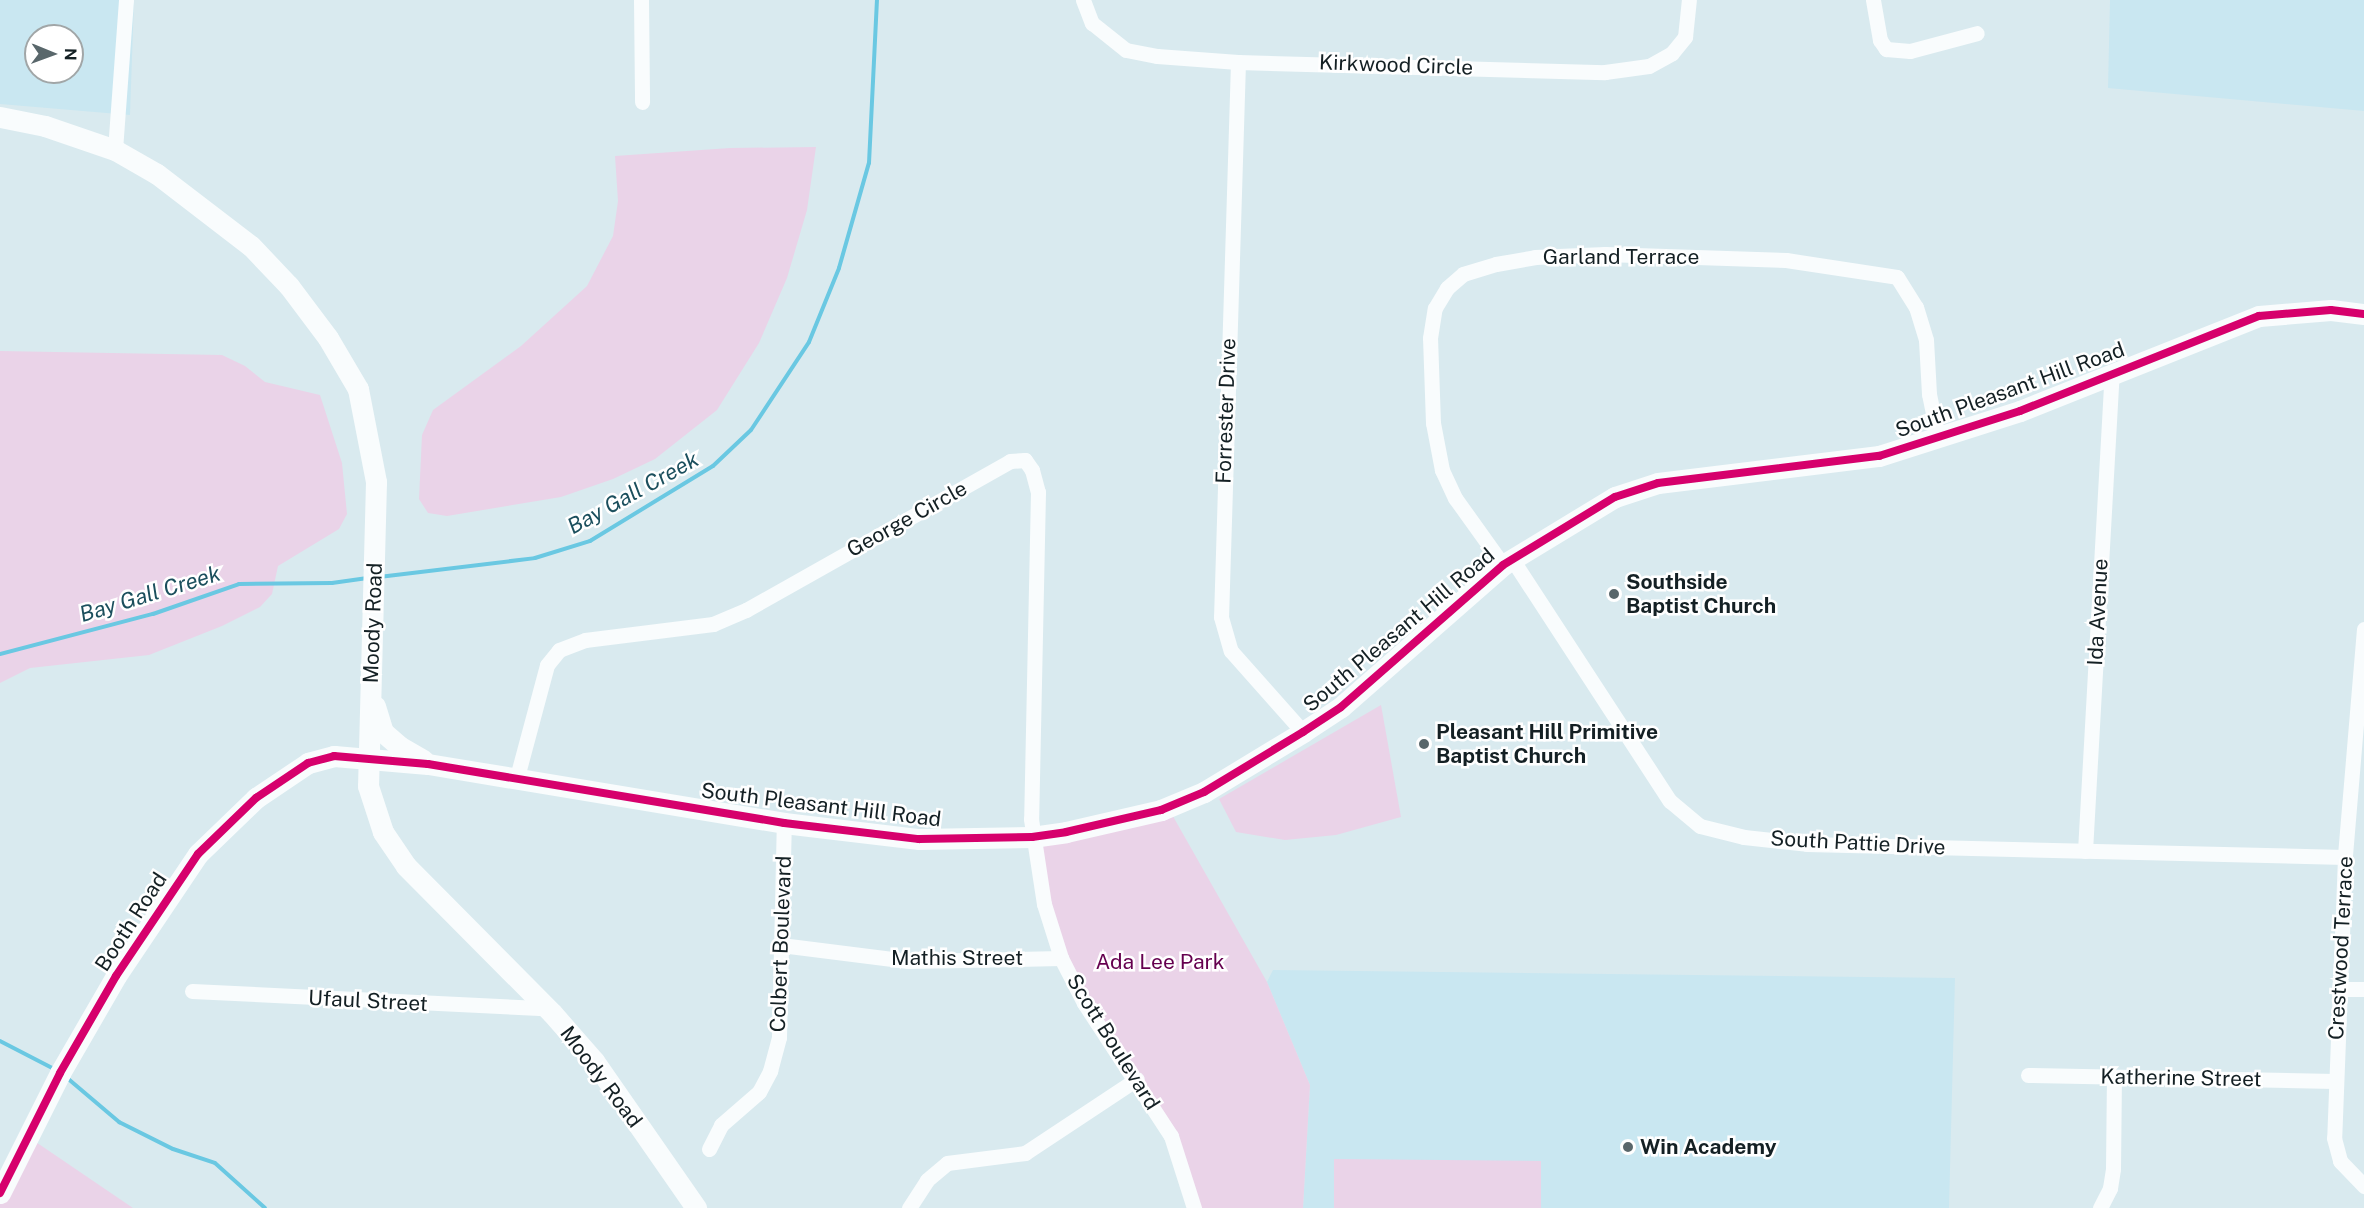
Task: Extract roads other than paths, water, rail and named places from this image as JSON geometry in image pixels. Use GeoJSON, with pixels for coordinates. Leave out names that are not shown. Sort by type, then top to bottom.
{"type":"FeatureCollection","features":[{"type":"Feature","properties":{"kind":"street"},"geometry":{"type":"LineString","coordinates":[[115,150],[126,0]]}},
{"type":"Feature","properties":{"kind":"street"},"geometry":{"type":"LineString","coordinates":[[641,0],[642,102]]}},
{"type":"Feature","properties":{"kind":"street","name":"Kirkwood Circle"},"geometry":{"type":"LineString","coordinates":[[1083,0],[1092,23],[1126,50],[1238,62],[1630,70],[1649,66],[1672,53],[1684,37],[1689,0]]}},
{"type":"Feature","properties":{"kind":"street"},"geometry":{"type":"LineString","coordinates":[[1873,0],[1880,40],[1886,49],[1910,51],[1977,33]]}},
{"type":"Feature","properties":{"kind":"street","name":"Forrester Drive"},"geometry":{"type":"LineString","coordinates":[[1238,62],[1221,617],[1231,651],[1303,732]]}},
{"type":"Feature","properties":{"kind":"street","name":"Moody Road"},"geometry":{"type":"LineString","coordinates":[[0,117],[45,126],[115,150],[157,174],[251,246],[289,286],[328,338],[358,389],[376,482],[377,517],[368,786],[374,808],[395,852],[594,1061],[696,1208]]}},
{"type":"Feature","properties":{"kind":"street","name":"Garland Terrace"},"geometry":{"type":"LineString","coordinates":[[1508,562],[1455,498],[1442,470],[1433,423],[1430,338],[1435,308],[1447,288],[1463,274],[1485,267],[1535,257],[1605,254],[1786,260],[1897,277],[1916,307],[1926,340],[1929,394],[1938,438]]}},
{"type":"Feature","properties":{"kind":"street","name":"South Pleasant Hill Road"},"geometry":{"type":"LineString","coordinates":[[369,758],[517,777],[784,823],[919,839],[1032,837],[1161,810],[1204,792],[1341,707],[1508,562],[1615,497],[1658,483],[1879,456],[1938,438],[2112,374],[2259,315],[2331,310],[2364,314]]}},
{"type":"Feature","properties":{"kind":"street","name":"Ida Avenue"},"geometry":{"type":"LineString","coordinates":[[2085,851],[2112,374]]}},
{"type":"Feature","properties":{"kind":"street","name":"George Circle"},"geometry":{"type":"LineString","coordinates":[[517,777],[547,665],[559,650],[585,640],[713,624],[746,610],[1010,461],[1024,460],[1032,470],[1038,492],[1032,837]]}},
{"type":"Feature","properties":{"kind":"street","name":"South Pattie Drive"},"geometry":{"type":"LineString","coordinates":[[1508,562],[1670,801],[1700,826],[1744,837],[1808,844],[2345,857]]}},
{"type":"Feature","properties":{"kind":"street","name":"Crestwood Terrace"},"geometry":{"type":"LineString","coordinates":[[2364,629],[2345,857],[2334,1138],[2340,1161],[2364,1186]]}},
{"type":"Feature","properties":{"kind":"street"},"geometry":{"type":"LineString","coordinates":[[371,687],[383,732],[428,764]]}},
{"type":"Feature","properties":{"kind":"street","name":"Booth Road"},"geometry":{"type":"LineString","coordinates":[[0,1192],[60,1073],[116,976],[198,854],[256,798],[308,763],[334,756],[369,758]]}},
{"type":"Feature","properties":{"kind":"street","name":"Colbert Boulevard"},"geometry":{"type":"LineString","coordinates":[[709,1149],[721,1125],[759,1092],[770,1071],[779,1037],[784,823]]}},
{"type":"Feature","properties":{"kind":"street","name":"Scott Boulevard"},"geometry":{"type":"LineString","coordinates":[[1032,837],[1044,904],[1061,958],[1091,1015],[1137,1079],[1171,1136],[1194,1208]]}},
{"type":"Feature","properties":{"kind":"street","name":"Mathis Street"},"geometry":{"type":"LineString","coordinates":[[781,945],[908,962],[1061,958]]}},
{"type":"Feature","properties":{"kind":"street"},"geometry":{"type":"LineString","coordinates":[[2340,989],[2364,989]]}},
{"type":"Feature","properties":{"kind":"street","name":"Ufaul Street"},"geometry":{"type":"LineString","coordinates":[[192,991],[545,1008]]}},
{"type":"Feature","properties":{"kind":"street","name":"Katherine Street"},"geometry":{"type":"LineString","coordinates":[[2028,1075],[2335,1081]]}},
{"type":"Feature","properties":{"kind":"street"},"geometry":{"type":"LineString","coordinates":[[2100,1208],[2110,1188],[2113,1169],[2114,1077]]}},
{"type":"Feature","properties":{"kind":"street"},"geometry":{"type":"LineString","coordinates":[[909,1208],[927,1180],[947,1163],[1025,1154],[1137,1079]]}},
{"type":"Feature","properties":{"kind":"waterway","name":"Bay Gall Creek"},"geometry":{"type":"LineString","coordinates":[[379,577],[535,558],[590,541],[713,466],[751,430],[809,342],[839,268],[869,163],[877,0]]}},
{"type":"Feature","properties":{"kind":"waterway","name":"Bay Gall Creek"},"geometry":{"type":"LineString","coordinates":[[0,654],[153,614],[239,584],[332,583],[366,578]]}},
{"type":"Feature","properties":{"kind":"waterway"},"geometry":{"type":"LineString","coordinates":[[0,1041],[54,1069]]}},
{"type":"Feature","properties":{"kind":"waterway"},"geometry":{"type":"LineString","coordinates":[[66,1077],[119,1122],[173,1149],[215,1163],[265,1208]]}},
{"type":"Feature","properties":{"kind":"place","name":"Southside Baptist Church"},"geometry":{"type":"Point","coordinates":[1614,594]}},
{"type":"Feature","properties":{"kind":"place","name":"Pleasant Hill Primitive Baptist Church"},"geometry":{"type":"Point","coordinates":[1424,744]}},
{"type":"Feature","properties":{"kind":"place","name":"Win Academy"},"geometry":{"type":"Point","coordinates":[1628,1147]}},
{"type":"Feature","properties":{"kind":"park label","name":"Ada Lee Park"},"geometry":{"type":"Point","coordinates":[1160,962]}}]}
